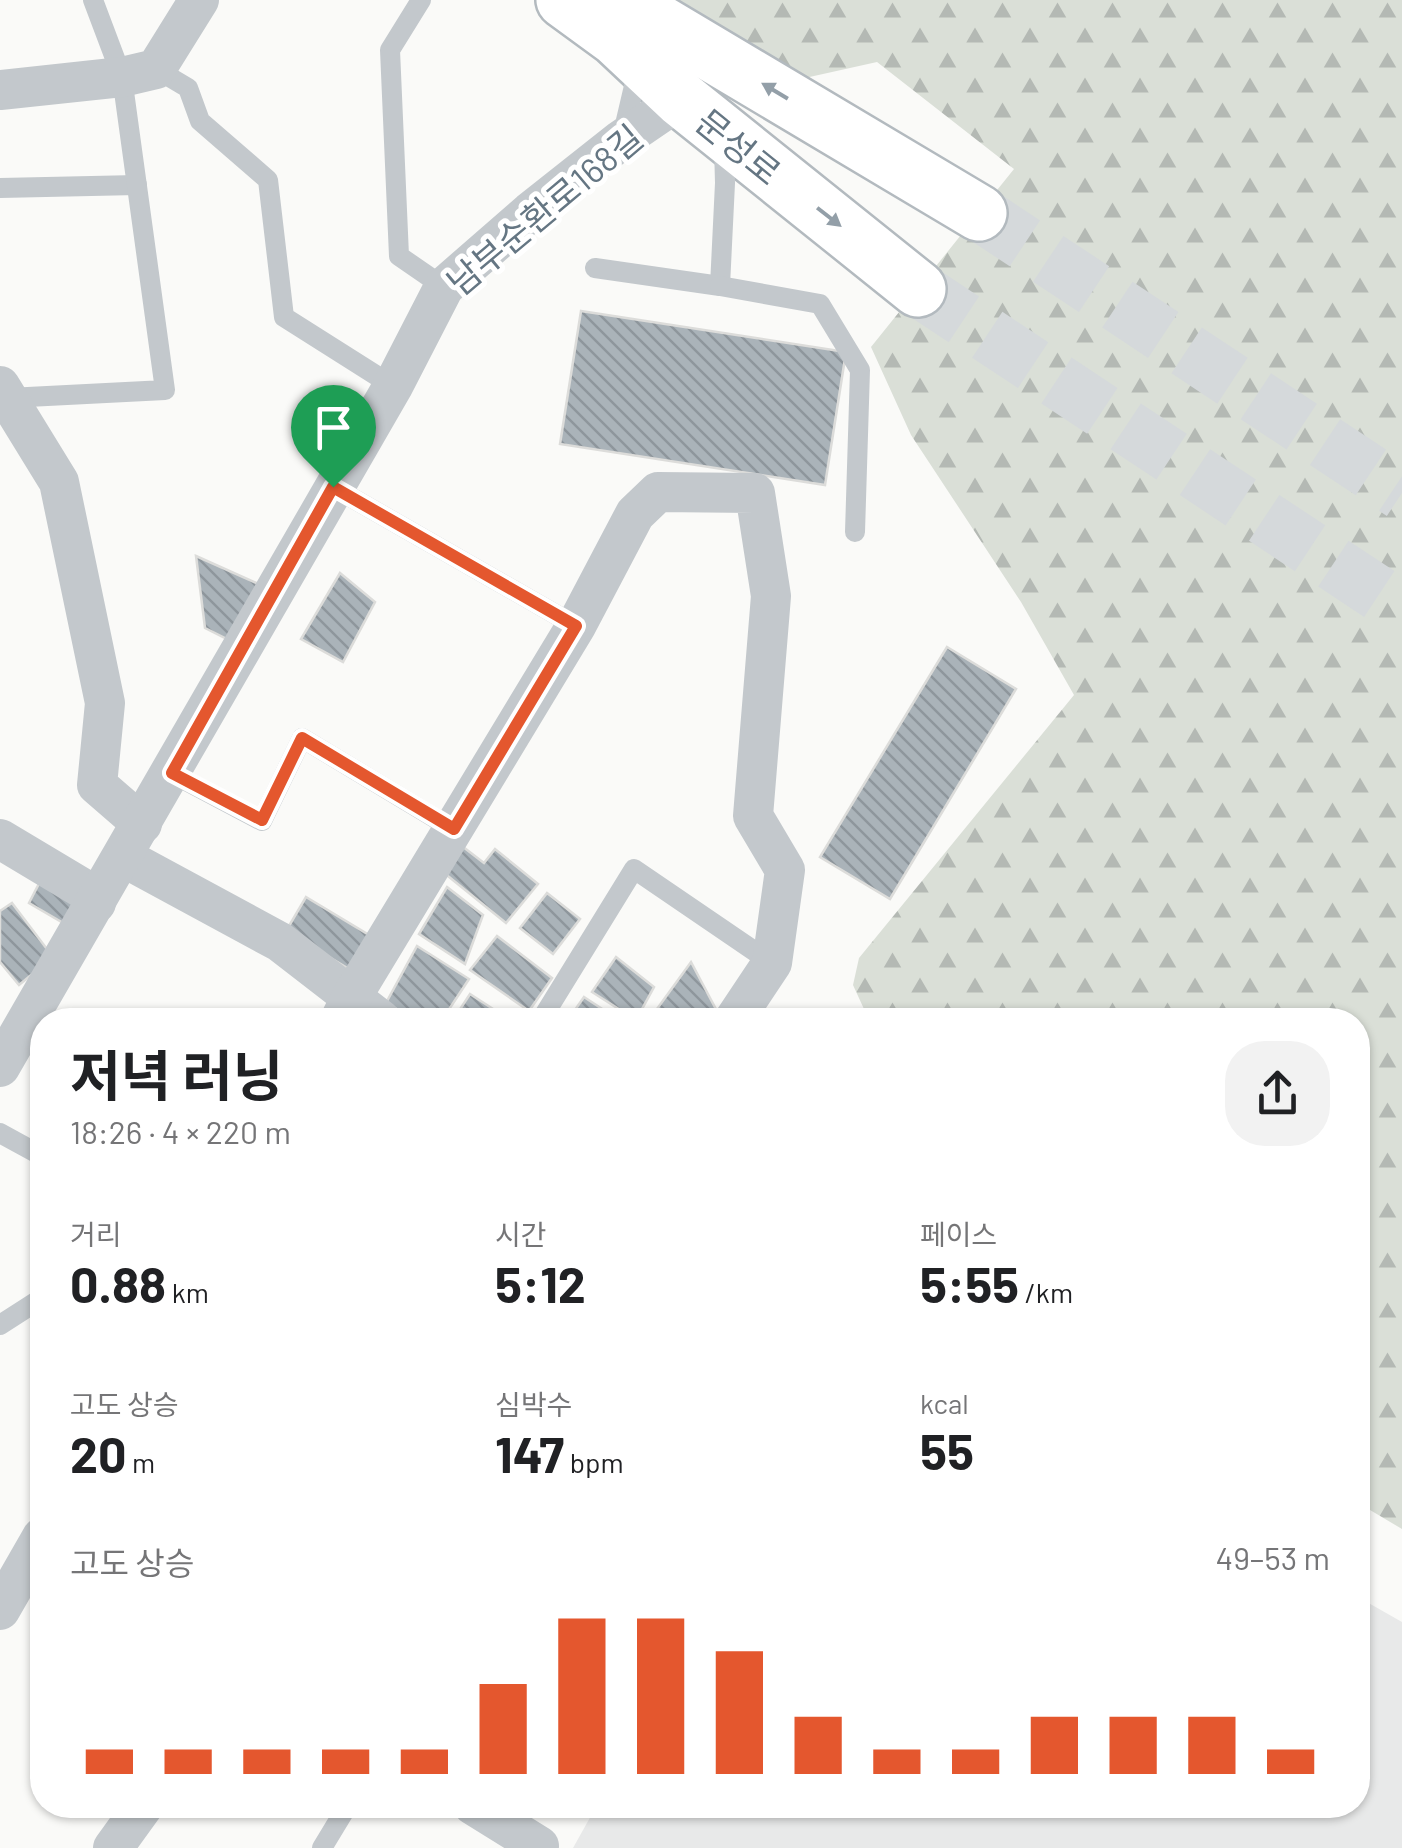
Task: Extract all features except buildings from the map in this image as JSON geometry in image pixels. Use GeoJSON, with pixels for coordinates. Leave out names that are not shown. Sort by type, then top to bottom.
{"type":"FeatureCollection","features":[{"type":"Feature","properties":{"kind":"main road","name":"문성로"},"geometry":{"type":"LineString","coordinates":[[564,0],[616,38],[680,100],[918,288]]}},
{"type":"Feature","properties":{"kind":"main road","name":"문성로"},"geometry":{"type":"LineString","coordinates":[[626,0],[979,213]]}},
{"type":"Feature","properties":{"kind":"street"},"geometry":{"type":"LineString","coordinates":[[0,90],[139,73],[199,0]]}},
{"type":"Feature","properties":{"kind":"street","name":"남부순환로168길"},"geometry":{"type":"LineString","coordinates":[[49,1008],[96,903],[393,386],[444,288],[530,212],[621,140],[680,100]]}},
{"type":"Feature","properties":{"kind":"street"},"geometry":{"type":"LineString","coordinates":[[4,392],[59,482],[105,703],[97,786],[132,840],[280,942],[352,1008]]}},
{"type":"Feature","properties":{"kind":"street"},"geometry":{"type":"LineString","coordinates":[[360,1008],[454,829],[576,626],[635,514],[658,492],[755,493],[771,596],[753,816],[785,870],[772,963],[742,1008]]}},
{"type":"Feature","properties":{"kind":"street"},"geometry":{"type":"LineString","coordinates":[[0,839],[97,898],[96,903]]}},
{"type":"Feature","properties":{"kind":"street","name":"남부순환로168길"},"geometry":{"type":"LineString","coordinates":[[0,1068],[30,1033]]}},
{"type":"Feature","properties":{"kind":"street"},"geometry":{"type":"LineString","coordinates":[[0,1610],[28,1553]]}},
{"type":"Feature","properties":{"kind":"street"},"geometry":{"type":"LineString","coordinates":[[114,1848],[135,1818]]}},
{"type":"Feature","properties":{"kind":"street"},"geometry":{"type":"LineString","coordinates":[[489,1818],[518,1842]]}},
{"type":"Feature","properties":{"kind":"lane"},"geometry":{"type":"LineString","coordinates":[[4,392],[165,390],[137,185],[139,73],[92,0]]}},
{"type":"Feature","properties":{"kind":"lane"},"geometry":{"type":"LineString","coordinates":[[421,0],[390,50],[399,256],[444,288]]}},
{"type":"Feature","properties":{"kind":"lane"},"geometry":{"type":"LineString","coordinates":[[621,140],[640,61]]}},
{"type":"Feature","properties":{"kind":"lane"},"geometry":{"type":"LineString","coordinates":[[139,73],[188,88],[200,121],[268,180],[284,317],[393,386]]}},
{"type":"Feature","properties":{"kind":"lane"},"geometry":{"type":"LineString","coordinates":[[720,286],[723,134]]}},
{"type":"Feature","properties":{"kind":"lane"},"geometry":{"type":"LineString","coordinates":[[0,188],[137,185]]}},
{"type":"Feature","properties":{"kind":"lane"},"geometry":{"type":"LineString","coordinates":[[595,268],[820,304],[860,370],[856,532]]}},
{"type":"Feature","properties":{"kind":"lane"},"geometry":{"type":"LineString","coordinates":[[333,487],[576,626]]}},
{"type":"Feature","properties":{"kind":"lane"},"geometry":{"type":"LineString","coordinates":[[172,773],[262,820],[302,738],[454,829]]}},
{"type":"Feature","properties":{"kind":"lane"},"geometry":{"type":"LineString","coordinates":[[548,1008],[634,869],[772,963]]}},
{"type":"Feature","properties":{"kind":"lane"},"geometry":{"type":"LineString","coordinates":[[0,1133],[30,1149]]}},
{"type":"Feature","properties":{"kind":"lane"},"geometry":{"type":"LineString","coordinates":[[0,1325],[30,1306]]}},
{"type":"Feature","properties":{"kind":"lane"},"geometry":{"type":"LineString","coordinates":[[322,1848],[340,1818]]}},
{"type":"Feature","properties":{"kind":"shaded area"},"geometry":{"type":"Polygon","coordinates":[[[1370,1604],[1402,1622],[1402,1848],[573,1848],[590,1818],[1370,1818],[1370,1604]]]}},
{"type":"Feature","properties":{"kind":"green space"},"geometry":{"type":"Polygon","coordinates":[[[655,0],[1402,0],[1402,1529],[1370,1510],[1370,1008],[864,1008],[853,985],[859,958],[1074,695],[1021,602],[911,435],[871,347],[1014,169],[877,62],[805,78],[706,88],[656,55],[655,0]]]}},
{"type":"Feature","properties":{"kind":"tunnel"},"geometry":{"type":"LineString","coordinates":[[979,213],[1402,493]]}},
{"type":"Feature","properties":{"kind":"tunnel"},"geometry":{"type":"LineString","coordinates":[[918,289],[1402,609]]}},
{"type":"Feature","properties":{"kind":"route"},"geometry":{"type":"LineString","coordinates":[[333,487],[576,626],[454,829],[302,738],[262,820],[172,773],[333,487]]}}]}
